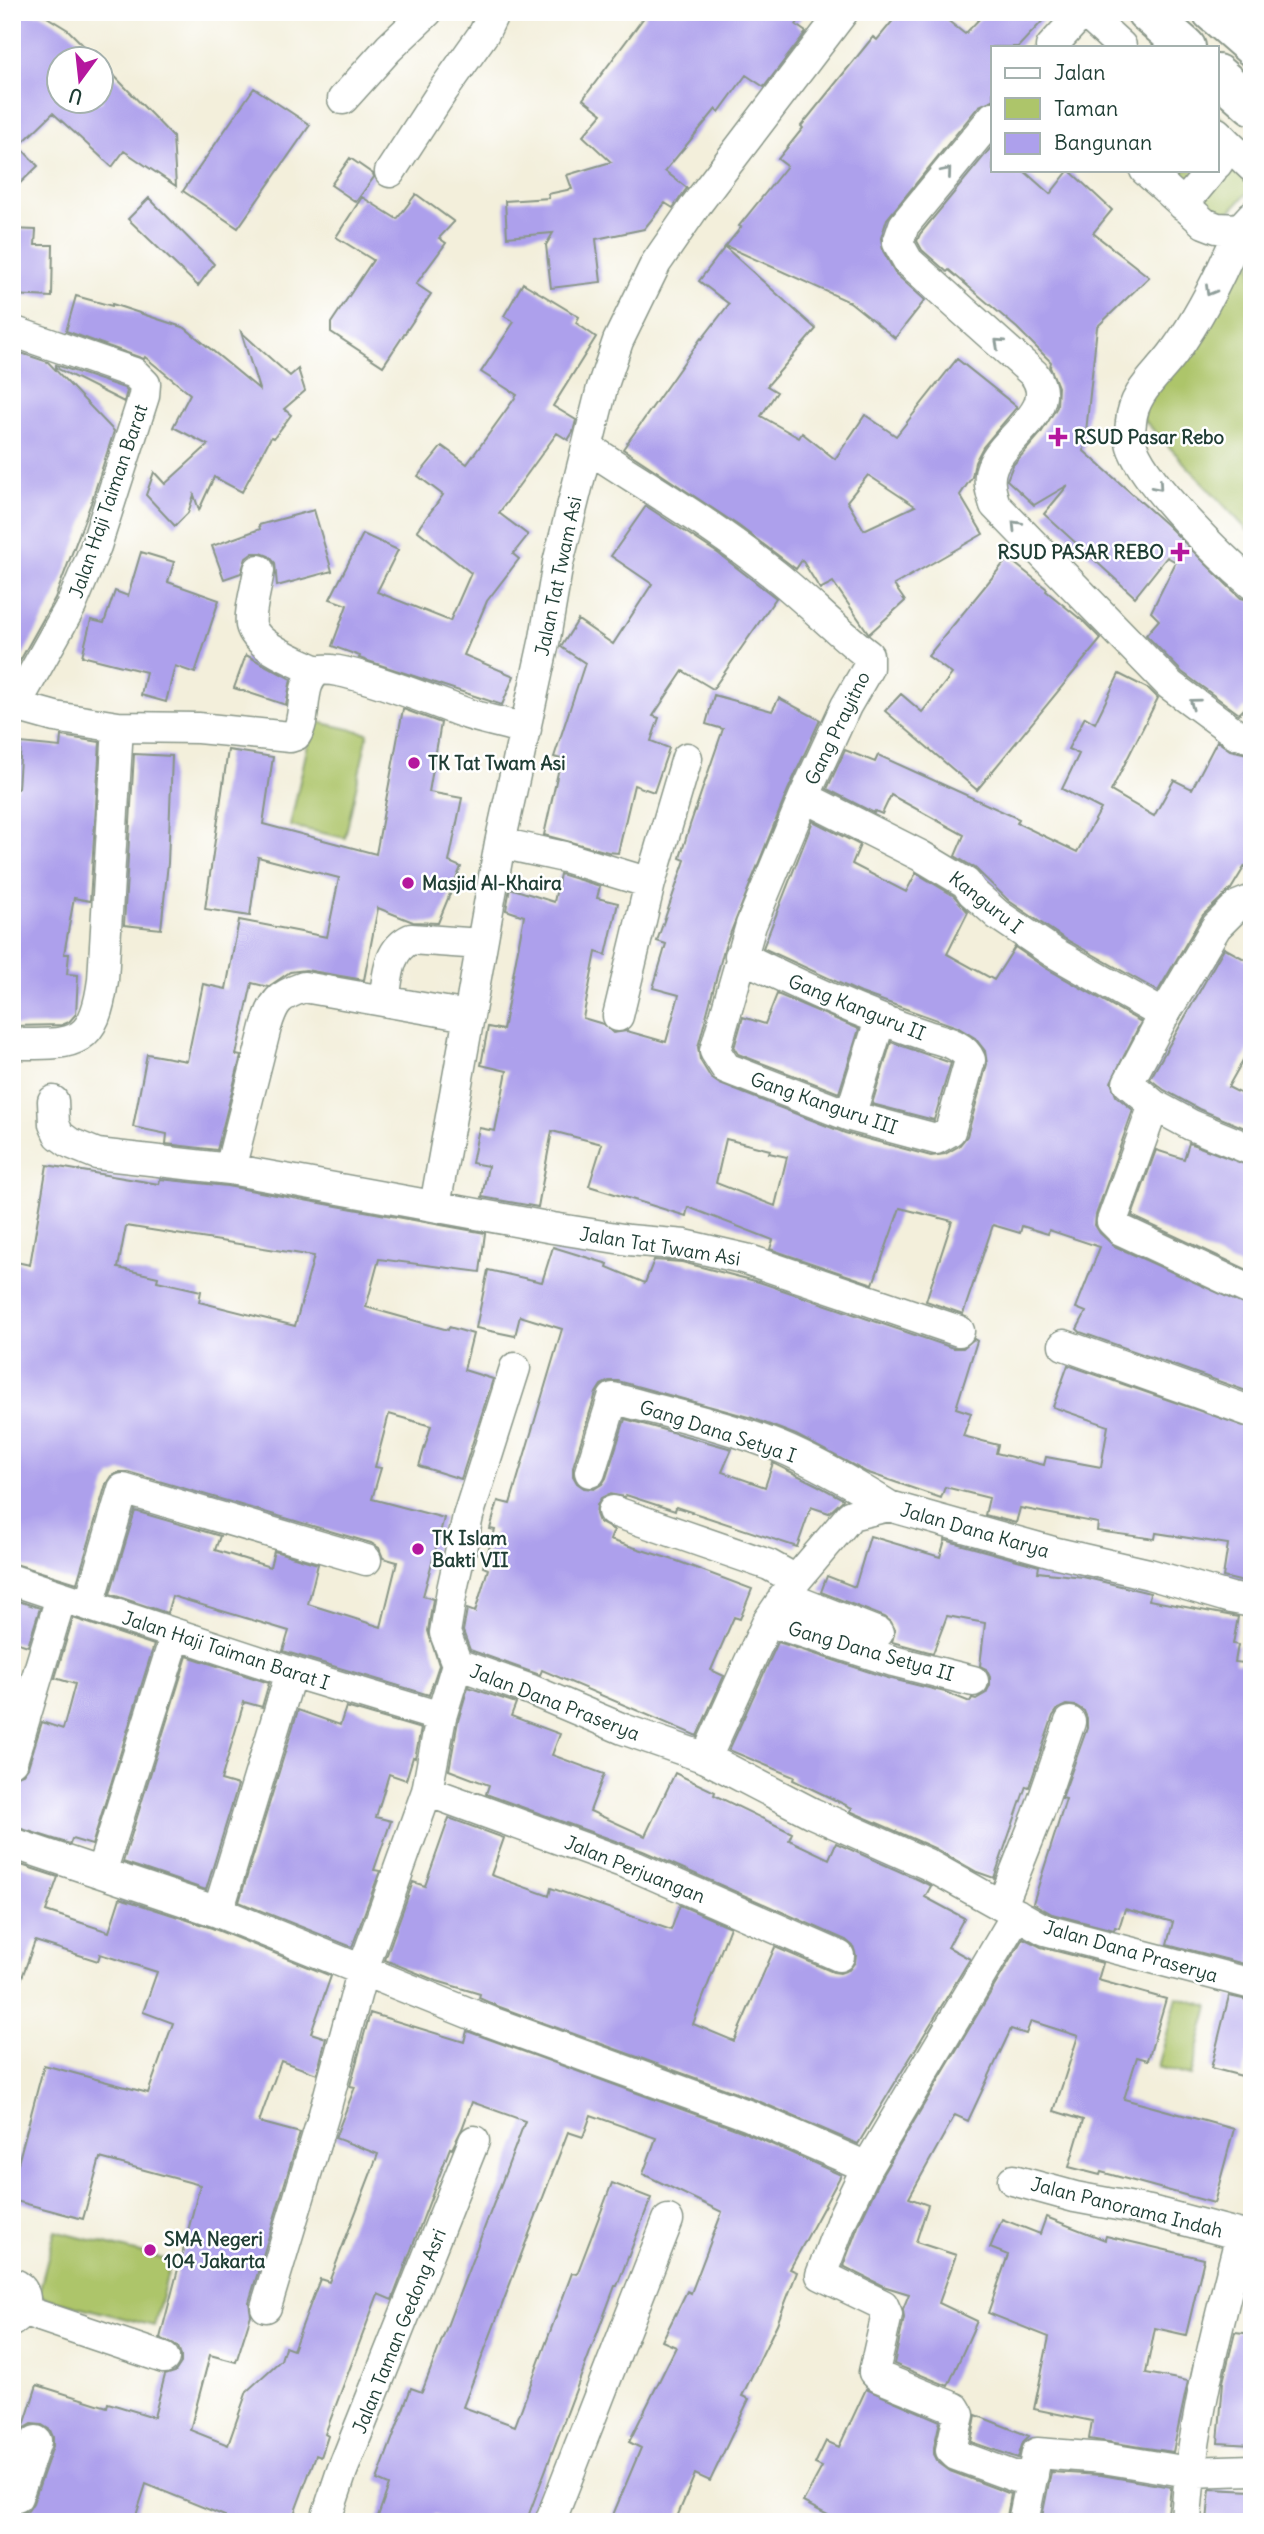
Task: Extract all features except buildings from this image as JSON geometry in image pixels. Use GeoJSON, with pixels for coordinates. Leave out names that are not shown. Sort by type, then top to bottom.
{"type":"FeatureCollection","features":[{"type":"Feature","properties":{"kind":"highway"},"geometry":{"type":"LineString","coordinates":[[1146,12],[1185,46]]}},
{"type":"Feature","properties":{"kind":"highway"},"geometry":{"type":"LineString","coordinates":[[1212,12],[1252,47]]}},
{"type":"Feature","properties":{"kind":"highway"},"geometry":{"type":"LineString","coordinates":[[1218,75],[1252,105]]}},
{"type":"Feature","properties":{"kind":"street"},"geometry":{"type":"LineString","coordinates":[[343,99],[389,48],[427,12]]}},
{"type":"Feature","properties":{"kind":"street"},"geometry":{"type":"LineString","coordinates":[[390,172],[484,33],[494,12]]}},
{"type":"Feature","properties":{"kind":"street","name":"Jalan Tat Twam Asi"},"geometry":{"type":"LineString","coordinates":[[435,1206],[500,844],[526,729],[558,563],[602,388],[618,341],[656,263],[843,12]]}},
{"type":"Feature","properties":{"kind":"street"},"geometry":{"type":"LineString","coordinates":[[1052,46],[1083,12],[1119,46]]}},
{"type":"Feature","properties":{"kind":"street"},"geometry":{"type":"LineString","coordinates":[[991,119],[904,225],[898,243],[908,261],[1034,374],[1042,386],[1042,400],[992,466],[989,485],[995,505],[1170,685],[1236,733],[1252,738]]}},
{"type":"Feature","properties":{"kind":"street"},"geometry":{"type":"LineString","coordinates":[[1221,147],[1252,167]]}},
{"type":"Feature","properties":{"kind":"street"},"geometry":{"type":"LineString","coordinates":[[1147,172],[1204,223],[1217,228],[1246,223]]}},
{"type":"Feature","properties":{"kind":"street"},"geometry":{"type":"LineString","coordinates":[[1183,205],[1210,172]]}},
{"type":"Feature","properties":{"kind":"street"},"geometry":{"type":"LineString","coordinates":[[1246,223],[1175,352],[1138,397],[1130,420],[1132,447],[1146,472],[1186,519],[1252,584]]}},
{"type":"Feature","properties":{"kind":"street","name":"Jalan Haji Taiman Barat"},"geometry":{"type":"LineString","coordinates":[[12,331],[134,373],[145,384],[144,396],[96,546],[51,645],[14,705]]}},
{"type":"Feature","properties":{"kind":"street","name":"Gang Prayitno"},"geometry":{"type":"LineString","coordinates":[[587,447],[718,533],[774,574],[841,635],[868,655],[868,668],[846,706],[804,796],[740,956],[715,1051]]}},
{"type":"Feature","properties":{"kind":"street"},"geometry":{"type":"LineString","coordinates":[[259,570],[251,623],[255,634],[264,644],[317,671]]}},
{"type":"Feature","properties":{"kind":"street"},"geometry":{"type":"LineString","coordinates":[[14,705],[55,718],[118,727],[198,727],[290,737],[296,735],[301,726],[308,682],[317,671],[326,667],[472,715],[526,729]]}},
{"type":"Feature","properties":{"kind":"street"},"geometry":{"type":"LineString","coordinates":[[12,1044],[75,1039],[90,1028],[96,1017],[103,980],[118,727]]}},
{"type":"Feature","properties":{"kind":"street"},"geometry":{"type":"LineString","coordinates":[[618,1016],[650,883],[687,758]]}},
{"type":"Feature","properties":{"kind":"street","name":"Kanguru I"},"geometry":{"type":"LineString","coordinates":[[804,796],[921,856],[966,883],[972,892],[998,915],[1053,952],[1164,1015]]}},
{"type":"Feature","properties":{"kind":"street"},"geometry":{"type":"LineString","coordinates":[[500,844],[564,857],[650,883]]}},
{"type":"Feature","properties":{"kind":"street"},"geometry":{"type":"LineString","coordinates":[[1252,900],[1237,906],[1216,927],[1128,1083],[1154,1105],[1191,1125],[1252,1150]]}},
{"type":"Feature","properties":{"kind":"street"},"geometry":{"type":"LineString","coordinates":[[384,1001],[393,954],[403,942],[411,939],[481,944]]}},
{"type":"Feature","properties":{"kind":"street","name":"Gang Kanguru II"},"geometry":{"type":"LineString","coordinates":[[740,956],[822,997],[961,1047],[970,1060]]}},
{"type":"Feature","properties":{"kind":"street"},"geometry":{"type":"LineString","coordinates":[[230,1169],[272,1006],[284,994],[304,987],[468,1016]]}},
{"type":"Feature","properties":{"kind":"street"},"geometry":{"type":"LineString","coordinates":[[850,1116],[880,1020]]}},
{"type":"Feature","properties":{"kind":"street","name":"Gang Kanguru III"},"geometry":{"type":"LineString","coordinates":[[715,1051],[726,1068],[850,1116],[936,1139],[950,1131],[970,1060]]}},
{"type":"Feature","properties":{"kind":"street","name":"Jalan Tat Twam Asi"},"geometry":{"type":"LineString","coordinates":[[53,1101],[54,1124],[59,1135],[70,1143],[97,1154],[230,1169],[566,1230],[685,1245],[746,1259],[959,1331]]}},
{"type":"Feature","properties":{"kind":"street"},"geometry":{"type":"LineString","coordinates":[[1154,1105],[1112,1221],[1121,1230],[1252,1290]]}},
{"type":"Feature","properties":{"kind":"street"},"geometry":{"type":"LineString","coordinates":[[1064,1345],[1252,1412]]}},
{"type":"Feature","properties":{"kind":"street"},"geometry":{"type":"LineString","coordinates":[[457,1664],[445,1633],[452,1590],[468,1517],[515,1368]]}},
{"type":"Feature","properties":{"kind":"street","name":"Gang Dana Setya I"},"geometry":{"type":"LineString","coordinates":[[590,1472],[613,1398],[787,1450],[836,1474],[889,1506]]}},
{"type":"Feature","properties":{"kind":"street"},"geometry":{"type":"LineString","coordinates":[[12,1761],[75,1601],[123,1489],[366,1560]]}},
{"type":"Feature","properties":{"kind":"street","name":"Jalan Dana Karya"},"geometry":{"type":"LineString","coordinates":[[706,1758],[768,1621],[790,1588],[851,1515],[889,1506],[1053,1552],[1252,1602]]}},
{"type":"Feature","properties":{"kind":"street"},"geometry":{"type":"LineString","coordinates":[[612,1511],[769,1564],[790,1588],[878,1633]]}},
{"type":"Feature","properties":{"kind":"street","name":"Jalan Haji Taiman Barat I"},"geometry":{"type":"LineString","coordinates":[[12,1580],[291,1672],[441,1717]]}},
{"type":"Feature","properties":{"kind":"street","name":"Gang Dana Setya II"},"geometry":{"type":"LineString","coordinates":[[768,1621],[894,1661],[973,1681]]}},
{"type":"Feature","properties":{"kind":"street"},"geometry":{"type":"LineString","coordinates":[[102,1873],[176,1634]]}},
{"type":"Feature","properties":{"kind":"street","name":"Jalan Dana Praserya"},"geometry":{"type":"LineString","coordinates":[[266,2307],[324,2114],[363,1969],[427,1791],[441,1717],[457,1664],[706,1758],[812,1813],[927,1864],[1045,1930],[1252,1984]]}},
{"type":"Feature","properties":{"kind":"street"},"geometry":{"type":"LineString","coordinates":[[219,1912],[291,1672]]}},
{"type":"Feature","properties":{"kind":"street"},"geometry":{"type":"LineString","coordinates":[[1070,1722],[1038,1815],[1010,1910],[867,2167],[843,2217],[821,2275],[883,2305],[887,2314],[874,2372],[879,2377],[956,2408],[959,2415],[951,2450],[956,2455],[1016,2477],[1028,2474],[1035,2464],[1103,2458],[1189,2472],[1252,2469]]}},
{"type":"Feature","properties":{"kind":"street","name":"Jalan Perjuangan"},"geometry":{"type":"LineString","coordinates":[[427,1791],[636,1867],[839,1956]]}},
{"type":"Feature","properties":{"kind":"street"},"geometry":{"type":"LineString","coordinates":[[12,1843],[219,1912],[491,2022],[750,2116],[867,2167]]}},
{"type":"Feature","properties":{"kind":"street","name":"Jalan Taman Gedong Asri"},"geometry":{"type":"LineString","coordinates":[[325,2522],[342,2471],[474,2141]]}},
{"type":"Feature","properties":{"kind":"street","name":"Jalan Panorama Indah"},"geometry":{"type":"LineString","coordinates":[[1013,2180],[1075,2197],[1150,2211],[1246,2235],[1220,2319],[1189,2472],[1186,2522]]}},
{"type":"Feature","properties":{"kind":"street"},"geometry":{"type":"LineString","coordinates":[[550,2522],[668,2220]]}},
{"type":"Feature","properties":{"kind":"street"},"geometry":{"type":"LineString","coordinates":[[12,2283],[23,2290],[26,2298],[19,2316],[164,2358]]}},
{"type":"Feature","properties":{"kind":"street"},"geometry":{"type":"LineString","coordinates":[[12,2498],[17,2497],[36,2441]]}},
{"type":"Feature","properties":{"kind":"street"},"geometry":{"type":"LineString","coordinates":[[1023,2522],[1035,2464]]}},
{"type":"Feature","properties":{"kind":"green space"},"geometry":{"type":"Polygon","coordinates":[[[1218,115],[1252,147],[1252,188],[1219,223],[1165,172],[1218,172],[1218,115]]]}},
{"type":"Feature","properties":{"kind":"green space"},"geometry":{"type":"Polygon","coordinates":[[[1252,240],[1252,535],[1142,418],[1164,345],[1252,240]]]}},
{"type":"Feature","properties":{"kind":"green space"},"geometry":{"type":"Polygon","coordinates":[[[313,721],[368,733],[345,838],[290,826],[313,721]]]}},
{"type":"Feature","properties":{"kind":"green space"},"geometry":{"type":"Polygon","coordinates":[[[1177,1997],[1209,2006],[1191,2076],[1158,2067],[1177,1997]]]}},
{"type":"Feature","properties":{"kind":"green space"},"geometry":{"type":"Polygon","coordinates":[[[55,2231],[171,2261],[154,2326],[38,2296],[55,2231]]]}},
{"type":"Feature","properties":{"kind":"place","name":"RSUD Pasar Rebo"},"geometry":{"type":"Point","coordinates":[1058,437]}},
{"type":"Feature","properties":{"kind":"place","name":"RSUD PASAR REBO"},"geometry":{"type":"Point","coordinates":[1180,552]}},
{"type":"Feature","properties":{"kind":"place","name":"TK Tat Twam Asi"},"geometry":{"type":"Point","coordinates":[414,763]}},
{"type":"Feature","properties":{"kind":"place","name":"Masjid Al-Khaira"},"geometry":{"type":"Point","coordinates":[408,883]}},
{"type":"Feature","properties":{"kind":"place","name":"TK Islam Bakti VII"},"geometry":{"type":"Point","coordinates":[418,1549]}},
{"type":"Feature","properties":{"kind":"place","name":"SMA Negeri 104 Jakarta"},"geometry":{"type":"Point","coordinates":[150,2250]}}]}
